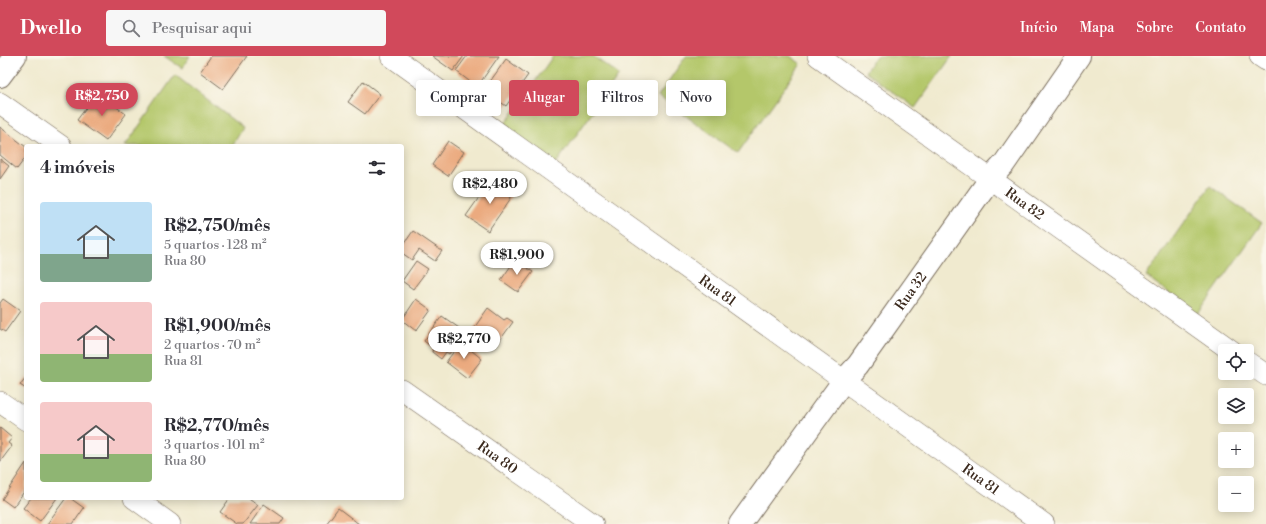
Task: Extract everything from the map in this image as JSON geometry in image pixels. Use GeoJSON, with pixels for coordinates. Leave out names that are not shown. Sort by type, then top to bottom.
{"type":"FeatureCollection","features":[{"type":"Feature","properties":{"kind":"main road"},"geometry":{"type":"LineString","coordinates":[[0,76],[15,56]]}},
{"type":"Feature","properties":{"kind":"main road","name":"Rua 32"},"geometry":{"type":"LineString","coordinates":[[740,524],[844,380],[858,365],[990,179],[1004,164],[1079,56]]}},
{"type":"Feature","properties":{"kind":"street","name":"Rua 81"},"geometry":{"type":"LineString","coordinates":[[391,56],[1044,524]]}},
{"type":"Feature","properties":{"kind":"street","name":"Rua 82"},"geometry":{"type":"LineString","coordinates":[[818,56],[1222,344]]}},
{"type":"Feature","properties":{"kind":"street"},"geometry":{"type":"LineString","coordinates":[[1260,56],[1266,60]]}},
{"type":"Feature","properties":{"kind":"street"},"geometry":{"type":"LineString","coordinates":[[0,103],[58,144]]}},
{"type":"Feature","properties":{"kind":"street"},"geometry":{"type":"LineString","coordinates":[[1254,367],[1266,375]]}},
{"type":"Feature","properties":{"kind":"street","name":"Rua 80"},"geometry":{"type":"LineString","coordinates":[[404,391],[593,524]]}},
{"type":"Feature","properties":{"kind":"street"},"geometry":{"type":"LineString","coordinates":[[0,402],[24,419]]}},
{"type":"Feature","properties":{"kind":"street"},"geometry":{"type":"LineString","coordinates":[[137,500],[170,524]]}},
{"type":"Feature","properties":{"kind":"green space"},"geometry":{"type":"Polygon","coordinates":[[[164,56],[190,56],[182,68],[164,56]]]}},
{"type":"Feature","properties":{"kind":"green space"},"geometry":{"type":"Polygon","coordinates":[[[553,56],[593,56],[619,75],[615,80],[587,80],[587,116],[590,116],[555,165],[502,128],[510,116],[579,116],[579,80],[536,80],[553,56]]]}},
{"type":"Feature","properties":{"kind":"green space"},"geometry":{"type":"Polygon","coordinates":[[[686,56],[790,56],[801,64],[738,153],[686,116],[726,116],[726,80],[669,80],[686,56]]]}},
{"type":"Feature","properties":{"kind":"green space"},"geometry":{"type":"Polygon","coordinates":[[[876,56],[952,56],[915,108],[865,72],[876,56]]]}},
{"type":"Feature","properties":{"kind":"green space"},"geometry":{"type":"Polygon","coordinates":[[[175,75],[243,128],[233,144],[126,144],[175,75]]]}},
{"type":"Feature","properties":{"kind":"green space"},"geometry":{"type":"Polygon","coordinates":[[[666,85],[666,102],[658,96],[666,85]]]}},
{"type":"Feature","properties":{"kind":"green space"},"geometry":{"type":"Polygon","coordinates":[[[1210,186],[1262,223],[1198,314],[1146,276],[1210,186]]]}},
{"type":"Feature","properties":{"kind":"building"},"geometry":{"type":"Polygon","coordinates":[[[211,56],[247,56],[223,89],[200,72],[211,56]]]}},
{"type":"Feature","properties":{"kind":"building"},"geometry":{"type":"Polygon","coordinates":[[[432,56],[464,56],[453,71],[432,56]]]}},
{"type":"Feature","properties":{"kind":"building"},"geometry":{"type":"Polygon","coordinates":[[[467,56],[499,56],[482,80],[468,80],[456,71],[467,56]]]}},
{"type":"Feature","properties":{"kind":"building"},"geometry":{"type":"Polygon","coordinates":[[[506,59],[528,75],[524,80],[509,80],[509,102],[506,106],[501,102],[501,80],[491,80],[506,59]]]}},
{"type":"Feature","properties":{"kind":"building"},"geometry":{"type":"Polygon","coordinates":[[[363,81],[380,94],[365,114],[348,102],[363,81]]]}},
{"type":"Feature","properties":{"kind":"building"},"geometry":{"type":"Polygon","coordinates":[[[97,93],[126,114],[106,141],[77,120],[97,93]]]}},
{"type":"Feature","properties":{"kind":"building"},"geometry":{"type":"Polygon","coordinates":[[[0,127],[24,145],[24,160],[17,169],[0,155],[0,127]]]}},
{"type":"Feature","properties":{"kind":"building"},"geometry":{"type":"Polygon","coordinates":[[[448,141],[464,152],[448,176],[432,165],[448,141]]]}},
{"type":"Feature","properties":{"kind":"building"},"geometry":{"type":"Polygon","coordinates":[[[0,159],[9,166],[0,179],[0,159]]]}},
{"type":"Feature","properties":{"kind":"building"},"geometry":{"type":"Polygon","coordinates":[[[492,179],[507,190],[511,198],[488,231],[466,216],[492,179]]]}},
{"type":"Feature","properties":{"kind":"building"},"geometry":{"type":"Polygon","coordinates":[[[413,231],[442,251],[435,261],[419,250],[412,260],[404,254],[404,244],[413,231]]]}},
{"type":"Feature","properties":{"kind":"building"},"geometry":{"type":"Polygon","coordinates":[[[515,260],[533,272],[518,292],[501,280],[515,260]]]}},
{"type":"Feature","properties":{"kind":"building"},"geometry":{"type":"Polygon","coordinates":[[[416,261],[428,269],[413,289],[404,282],[404,278],[416,261]]]}},
{"type":"Feature","properties":{"kind":"building"},"geometry":{"type":"Polygon","coordinates":[[[3,299],[20,311],[5,332],[0,329],[0,303],[3,299]]]}},
{"type":"Feature","properties":{"kind":"building"},"geometry":{"type":"Polygon","coordinates":[[[416,299],[431,310],[416,331],[404,322],[404,317],[416,299]]]}},
{"type":"Feature","properties":{"kind":"building"},"geometry":{"type":"Polygon","coordinates":[[[488,308],[504,320],[507,318],[513,322],[495,347],[472,331],[488,308]]]}},
{"type":"Feature","properties":{"kind":"building"},"geometry":{"type":"Polygon","coordinates":[[[442,316],[459,328],[456,331],[459,333],[457,336],[460,339],[449,354],[446,352],[441,359],[432,352],[433,348],[424,341],[442,316]]]}},
{"type":"Feature","properties":{"kind":"building"},"geometry":{"type":"Polygon","coordinates":[[[461,342],[482,359],[467,378],[446,362],[461,342]]]}},
{"type":"Feature","properties":{"kind":"building"},"geometry":{"type":"Polygon","coordinates":[[[24,380],[24,388],[20,385],[24,380]]]}},
{"type":"Feature","properties":{"kind":"building"},"geometry":{"type":"Polygon","coordinates":[[[0,428],[12,438],[8,443],[12,446],[0,462],[0,428]]]}},
{"type":"Feature","properties":{"kind":"building"},"geometry":{"type":"Polygon","coordinates":[[[24,466],[24,492],[13,507],[2,499],[24,466]]]}},
{"type":"Feature","properties":{"kind":"building"},"geometry":{"type":"Polygon","coordinates":[[[29,500],[56,500],[40,521],[23,508],[29,500]]]}},
{"type":"Feature","properties":{"kind":"building"},"geometry":{"type":"Polygon","coordinates":[[[65,500],[73,500],[84,508],[73,524],[47,524],[65,500]]]}},
{"type":"Feature","properties":{"kind":"building"},"geometry":{"type":"Polygon","coordinates":[[[229,500],[252,500],[258,505],[243,524],[237,524],[220,512],[229,500]]]}},
{"type":"Feature","properties":{"kind":"building"},"geometry":{"type":"Polygon","coordinates":[[[264,504],[284,518],[280,524],[250,524],[264,504]]]}},
{"type":"Feature","properties":{"kind":"building"},"geometry":{"type":"Polygon","coordinates":[[[338,508],[359,524],[326,524],[338,508]]]}}]}
